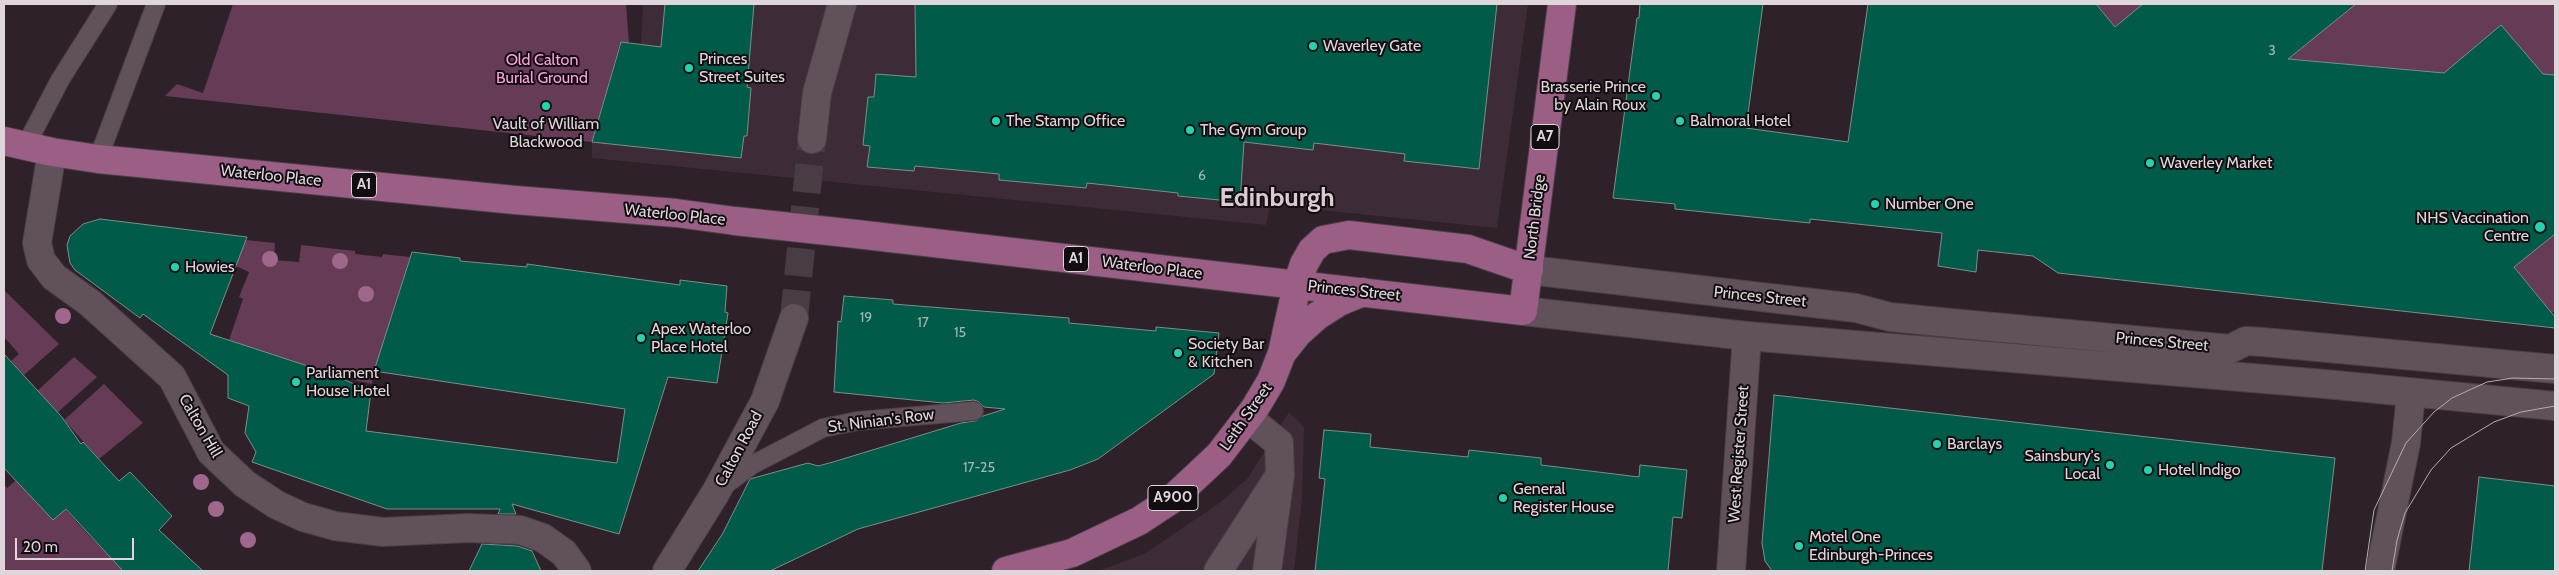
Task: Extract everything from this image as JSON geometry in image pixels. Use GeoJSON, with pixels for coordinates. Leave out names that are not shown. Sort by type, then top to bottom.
{"type":"FeatureCollection","features":[{"type":"Feature","properties":{"kind":"main road","name":"North Bridge"},"geometry":{"type":"LineString","coordinates":[[1523,311],[1562,4]]}},
{"type":"Feature","properties":{"kind":"main road","name":"A1"},"geometry":{"type":"LineString","coordinates":[[14,144],[52,152]]}},
{"type":"Feature","properties":{"kind":"main road","name":"Waterloo Place"},"geometry":{"type":"LineString","coordinates":[[52,152],[98,159],[515,200],[676,213],[1297,285]]}},
{"type":"Feature","properties":{"kind":"main road","name":"Princes Street"},"geometry":{"type":"LineString","coordinates":[[1523,311],[1297,285],[1312,250],[1323,240],[1350,234],[1468,249],[1529,270]]}},
{"type":"Feature","properties":{"kind":"main road","name":"Leith Street"},"geometry":{"type":"LineString","coordinates":[[1006,571],[1072,552],[1139,521],[1171,500],[1205,469],[1219,455],[1248,418],[1271,381],[1282,353],[1297,285]]}},
{"type":"Feature","properties":{"kind":"main road","name":"A900"},"geometry":{"type":"LineString","coordinates":[[1282,353],[1298,333],[1317,316],[1339,302],[1363,292]]}},
{"type":"Feature","properties":{"kind":"street"},"geometry":{"type":"LineString","coordinates":[[812,139],[816,93],[842,4]]}},
{"type":"Feature","properties":{"kind":"street","name":"Calton Hill"},"geometry":{"type":"LineString","coordinates":[[52,152],[37,243],[41,260],[54,277],[90,303],[172,377],[211,452],[245,484],[286,509],[335,526],[383,532],[468,528],[520,530],[543,538],[564,553],[577,571]]}},
{"type":"Feature","properties":{"kind":"street","name":"Princes Street"},"geometry":{"type":"LineString","coordinates":[[1529,270],[1856,308],[1890,317],[1951,323],[2230,349],[2246,341],[2263,342],[2555,369]]}},
{"type":"Feature","properties":{"kind":"street","name":"Princes Street"},"geometry":{"type":"LineString","coordinates":[[1523,311],[1747,336],[2555,406]]}},
{"type":"Feature","properties":{"kind":"street","name":"Calton Road"},"geometry":{"type":"LineString","coordinates":[[668,571],[716,492],[765,401],[794,318]]}},
{"type":"Feature","properties":{"kind":"street","name":"West Register Street"},"geometry":{"type":"LineString","coordinates":[[1731,571],[1747,336]]}},
{"type":"Feature","properties":{"kind":"street"},"geometry":{"type":"LineString","coordinates":[[2380,571],[2406,443],[2411,394]]}},
{"type":"Feature","properties":{"kind":"street"},"geometry":{"type":"LineString","coordinates":[[1248,418],[1279,444],[1280,475],[1267,571]]}},
{"type":"Feature","properties":{"kind":"street"},"geometry":{"type":"LineString","coordinates":[[1218,571],[1249,520],[1280,475]]}},
{"type":"Feature","properties":{"kind":"lane"},"geometry":{"type":"LineString","coordinates":[[14,144],[60,80],[108,4]]}},
{"type":"Feature","properties":{"kind":"lane"},"geometry":{"type":"LineString","coordinates":[[98,159],[156,4]]}},
{"type":"Feature","properties":{"kind":"lane","name":"St. Ninian's Row"},"geometry":{"type":"LineString","coordinates":[[716,492],[752,465],[823,428],[857,421],[974,411]]}},
{"type":"Feature","properties":{"kind":"shaded area"},"geometry":{"type":"Polygon","coordinates":[[[643,4],[1528,4],[1497,228],[1270,205],[1266,225],[592,158],[592,142],[621,42],[641,44],[643,4]]]}},
{"type":"Feature","properties":{"kind":"shaded area"},"geometry":{"type":"Polygon","coordinates":[[[1289,412],[1304,427],[1302,499],[1294,571],[1098,571],[1144,554],[1218,504],[1248,478],[1289,412]]]}},
{"type":"Feature","properties":{"kind":"green space","name":"Old Calton Burial Ground"},"geometry":{"type":"Polygon","coordinates":[[[233,4],[626,4],[629,43],[620,43],[592,142],[165,96],[177,84],[203,93],[233,4]]]}},
{"type":"Feature","properties":{"kind":"green space"},"geometry":{"type":"Polygon","coordinates":[[[2096,4],[2143,4],[2115,27],[2096,4]]]}},
{"type":"Feature","properties":{"kind":"green space"},"geometry":{"type":"Polygon","coordinates":[[[2356,4],[2555,4],[2555,75],[2444,73],[2288,59],[2356,4]]]}},
{"type":"Feature","properties":{"kind":"green space"},"geometry":{"type":"Polygon","coordinates":[[[2555,234],[2555,313],[2551,312],[2514,267],[2555,234]]]}},
{"type":"Feature","properties":{"kind":"green space"},"geometry":{"type":"Polygon","coordinates":[[[246,240],[275,243],[274,260],[299,262],[301,245],[355,251],[355,254],[382,257],[383,254],[410,257],[374,371],[372,384],[334,376],[229,340],[243,299],[239,297],[249,272],[236,266],[246,240]]]}},
{"type":"Feature","properties":{"kind":"green space"},"geometry":{"type":"Polygon","coordinates":[[[4,290],[59,344],[24,375],[11,361],[19,354],[4,337],[4,290]]]}},
{"type":"Feature","properties":{"kind":"green space"},"geometry":{"type":"Polygon","coordinates":[[[74,357],[97,377],[57,413],[37,391],[74,357]]]}},
{"type":"Feature","properties":{"kind":"green space"},"geometry":{"type":"Polygon","coordinates":[[[104,384],[143,423],[99,459],[64,420],[104,384]]]}},
{"type":"Feature","properties":{"kind":"green space"},"geometry":{"type":"Polygon","coordinates":[[[29,469],[124,571],[4,571],[4,484],[7,488],[29,469]]]}},
{"type":"Feature","properties":{"kind":"building"},"geometry":{"type":"Polygon","coordinates":[[[665,4],[754,4],[747,87],[751,88],[747,136],[744,136],[741,158],[592,142],[621,42],[661,47],[665,4]]]}},
{"type":"Feature","properties":{"kind":"building"},"geometry":{"type":"Polygon","coordinates":[[[915,4],[1497,4],[1479,169],[1404,161],[1405,154],[1314,143],[1313,150],[1244,142],[1240,202],[1178,196],[1178,193],[1087,183],[1086,188],[999,180],[999,174],[915,166],[914,171],[867,167],[870,146],[863,145],[868,97],[874,97],[876,74],[916,77],[915,4]]]}},
{"type":"Feature","properties":{"kind":"building","name":"Waverley Market"},"geometry":{"type":"Polygon","coordinates":[[[1640,4],[1763,4],[1746,128],[1848,142],[1868,4],[2096,4],[2115,27],[2143,4],[2356,4],[2288,59],[2444,73],[2501,25],[2543,74],[2555,75],[2555,234],[2514,267],[2555,317],[2555,328],[2058,273],[2033,256],[1978,250],[1976,272],[1938,266],[1942,233],[1810,219],[1810,223],[1675,209],[1675,204],[1613,198],[1640,4]]]}},
{"type":"Feature","properties":{"kind":"building"},"geometry":{"type":"Polygon","coordinates":[[[100,219],[247,237],[210,334],[326,372],[371,391],[366,431],[617,463],[625,409],[374,371],[412,252],[460,258],[460,261],[527,267],[527,264],[680,285],[680,280],[727,286],[725,312],[728,313],[717,383],[668,377],[619,534],[512,504],[516,514],[498,514],[500,509],[387,509],[252,462],[256,452],[245,433],[249,406],[228,398],[228,375],[143,314],[140,318],[75,270],[70,263],[67,245],[70,236],[83,224],[100,219]]]}},
{"type":"Feature","properties":{"kind":"building"},"geometry":{"type":"Polygon","coordinates":[[[844,296],[893,300],[893,304],[1069,318],[1069,323],[1156,331],[1156,327],[1219,333],[1214,374],[1098,459],[1070,470],[858,529],[770,571],[698,571],[723,533],[750,479],[808,463],[818,466],[833,462],[961,423],[975,421],[983,416],[1005,409],[984,407],[974,400],[943,403],[834,392],[838,321],[841,322],[844,296]]]}},
{"type":"Feature","properties":{"kind":"building"},"geometry":{"type":"Polygon","coordinates":[[[4,354],[61,416],[81,444],[83,442],[119,481],[130,472],[172,516],[159,530],[203,571],[123,571],[66,509],[53,520],[4,468],[4,354]]]}},
{"type":"Feature","properties":{"kind":"building"},"geometry":{"type":"Polygon","coordinates":[[[1774,395],[2335,458],[2322,571],[1772,571],[1765,561],[1762,543],[1774,395]]]}},
{"type":"Feature","properties":{"kind":"building","name":"General Register House"},"geometry":{"type":"Polygon","coordinates":[[[1324,430],[1371,434],[1370,447],[1468,457],[1469,450],[1541,458],[1541,465],[1639,477],[1640,465],[1687,470],[1682,518],[1673,517],[1668,571],[1315,571],[1325,479],[1319,478],[1324,430]]]}},
{"type":"Feature","properties":{"kind":"building"},"geometry":{"type":"Polygon","coordinates":[[[2479,477],[2555,486],[2555,571],[2469,571],[2479,477]]]}},
{"type":"Feature","properties":{"kind":"building"},"geometry":{"type":"Polygon","coordinates":[[[482,544],[517,546],[532,551],[541,571],[469,571],[482,544]]]}},
{"type":"Feature","properties":{"kind":"tunnel"},"geometry":{"type":"LineString","coordinates":[[794,318],[812,139]]}},
{"type":"Feature","properties":{"kind":"tram line"},"geometry":{"type":"LineString","coordinates":[[2365,571],[2374,510],[2406,443],[2434,412],[2452,398],[2487,382],[2513,378],[2555,379]]}},
{"type":"Feature","properties":{"kind":"tram line"},"geometry":{"type":"LineString","coordinates":[[2392,571],[2397,540],[2405,513],[2431,470],[2451,448],[2494,422],[2521,412],[2555,406]]}},
{"type":"Feature","properties":{"kind":"place","name":"Waverley Gate"},"geometry":{"type":"Point","coordinates":[1313,46]}},
{"type":"Feature","properties":{"kind":"place","name":"Princes Street Suites"},"geometry":{"type":"Point","coordinates":[689,68]}},
{"type":"Feature","properties":{"kind":"place","name":"Brasserie Prince by Alain Roux"},"geometry":{"type":"Point","coordinates":[1656,96]}},
{"type":"Feature","properties":{"kind":"place","name":"Vault of William Blackwood"},"geometry":{"type":"Point","coordinates":[546,106]}},
{"type":"Feature","properties":{"kind":"place","name":"The Stamp Office"},"geometry":{"type":"Point","coordinates":[996,121]}},
{"type":"Feature","properties":{"kind":"place","name":"Balmoral Hotel"},"geometry":{"type":"Point","coordinates":[1680,121]}},
{"type":"Feature","properties":{"kind":"place","name":"The Gym Group"},"geometry":{"type":"Point","coordinates":[1190,130]}},
{"type":"Feature","properties":{"kind":"place","name":"Waverley Market"},"geometry":{"type":"Point","coordinates":[2150,163]}},
{"type":"Feature","properties":{"kind":"place","name":"Number One"},"geometry":{"type":"Point","coordinates":[1875,204]}},
{"type":"Feature","properties":{"kind":"place","name":"NHS Vaccination Centre"},"geometry":{"type":"Point","coordinates":[2540,227]}},
{"type":"Feature","properties":{"kind":"place","name":"Howies"},"geometry":{"type":"Point","coordinates":[175,267]}},
{"type":"Feature","properties":{"kind":"place","name":"Apex Waterloo Place Hotel"},"geometry":{"type":"Point","coordinates":[641,338]}},
{"type":"Feature","properties":{"kind":"place","name":"Society Bar & Kitchen"},"geometry":{"type":"Point","coordinates":[1178,353]}},
{"type":"Feature","properties":{"kind":"place","name":"Parliament House Hotel"},"geometry":{"type":"Point","coordinates":[296,382]}},
{"type":"Feature","properties":{"kind":"place","name":"Barclays"},"geometry":{"type":"Point","coordinates":[1937,444]}},
{"type":"Feature","properties":{"kind":"place","name":"Sainsbury's Local"},"geometry":{"type":"Point","coordinates":[2110,465]}},
{"type":"Feature","properties":{"kind":"place","name":"Hotel Indigo"},"geometry":{"type":"Point","coordinates":[2148,470]}},
{"type":"Feature","properties":{"kind":"place","name":"General Register House"},"geometry":{"type":"Point","coordinates":[1503,498]}},
{"type":"Feature","properties":{"kind":"place","name":"Motel One Edinburgh-Princes"},"geometry":{"type":"Point","coordinates":[1799,546]}},
{"type":"Feature","properties":{"kind":"district","name":"Edinburgh"},"geometry":{"type":"Point","coordinates":[1277,198]}}]}
